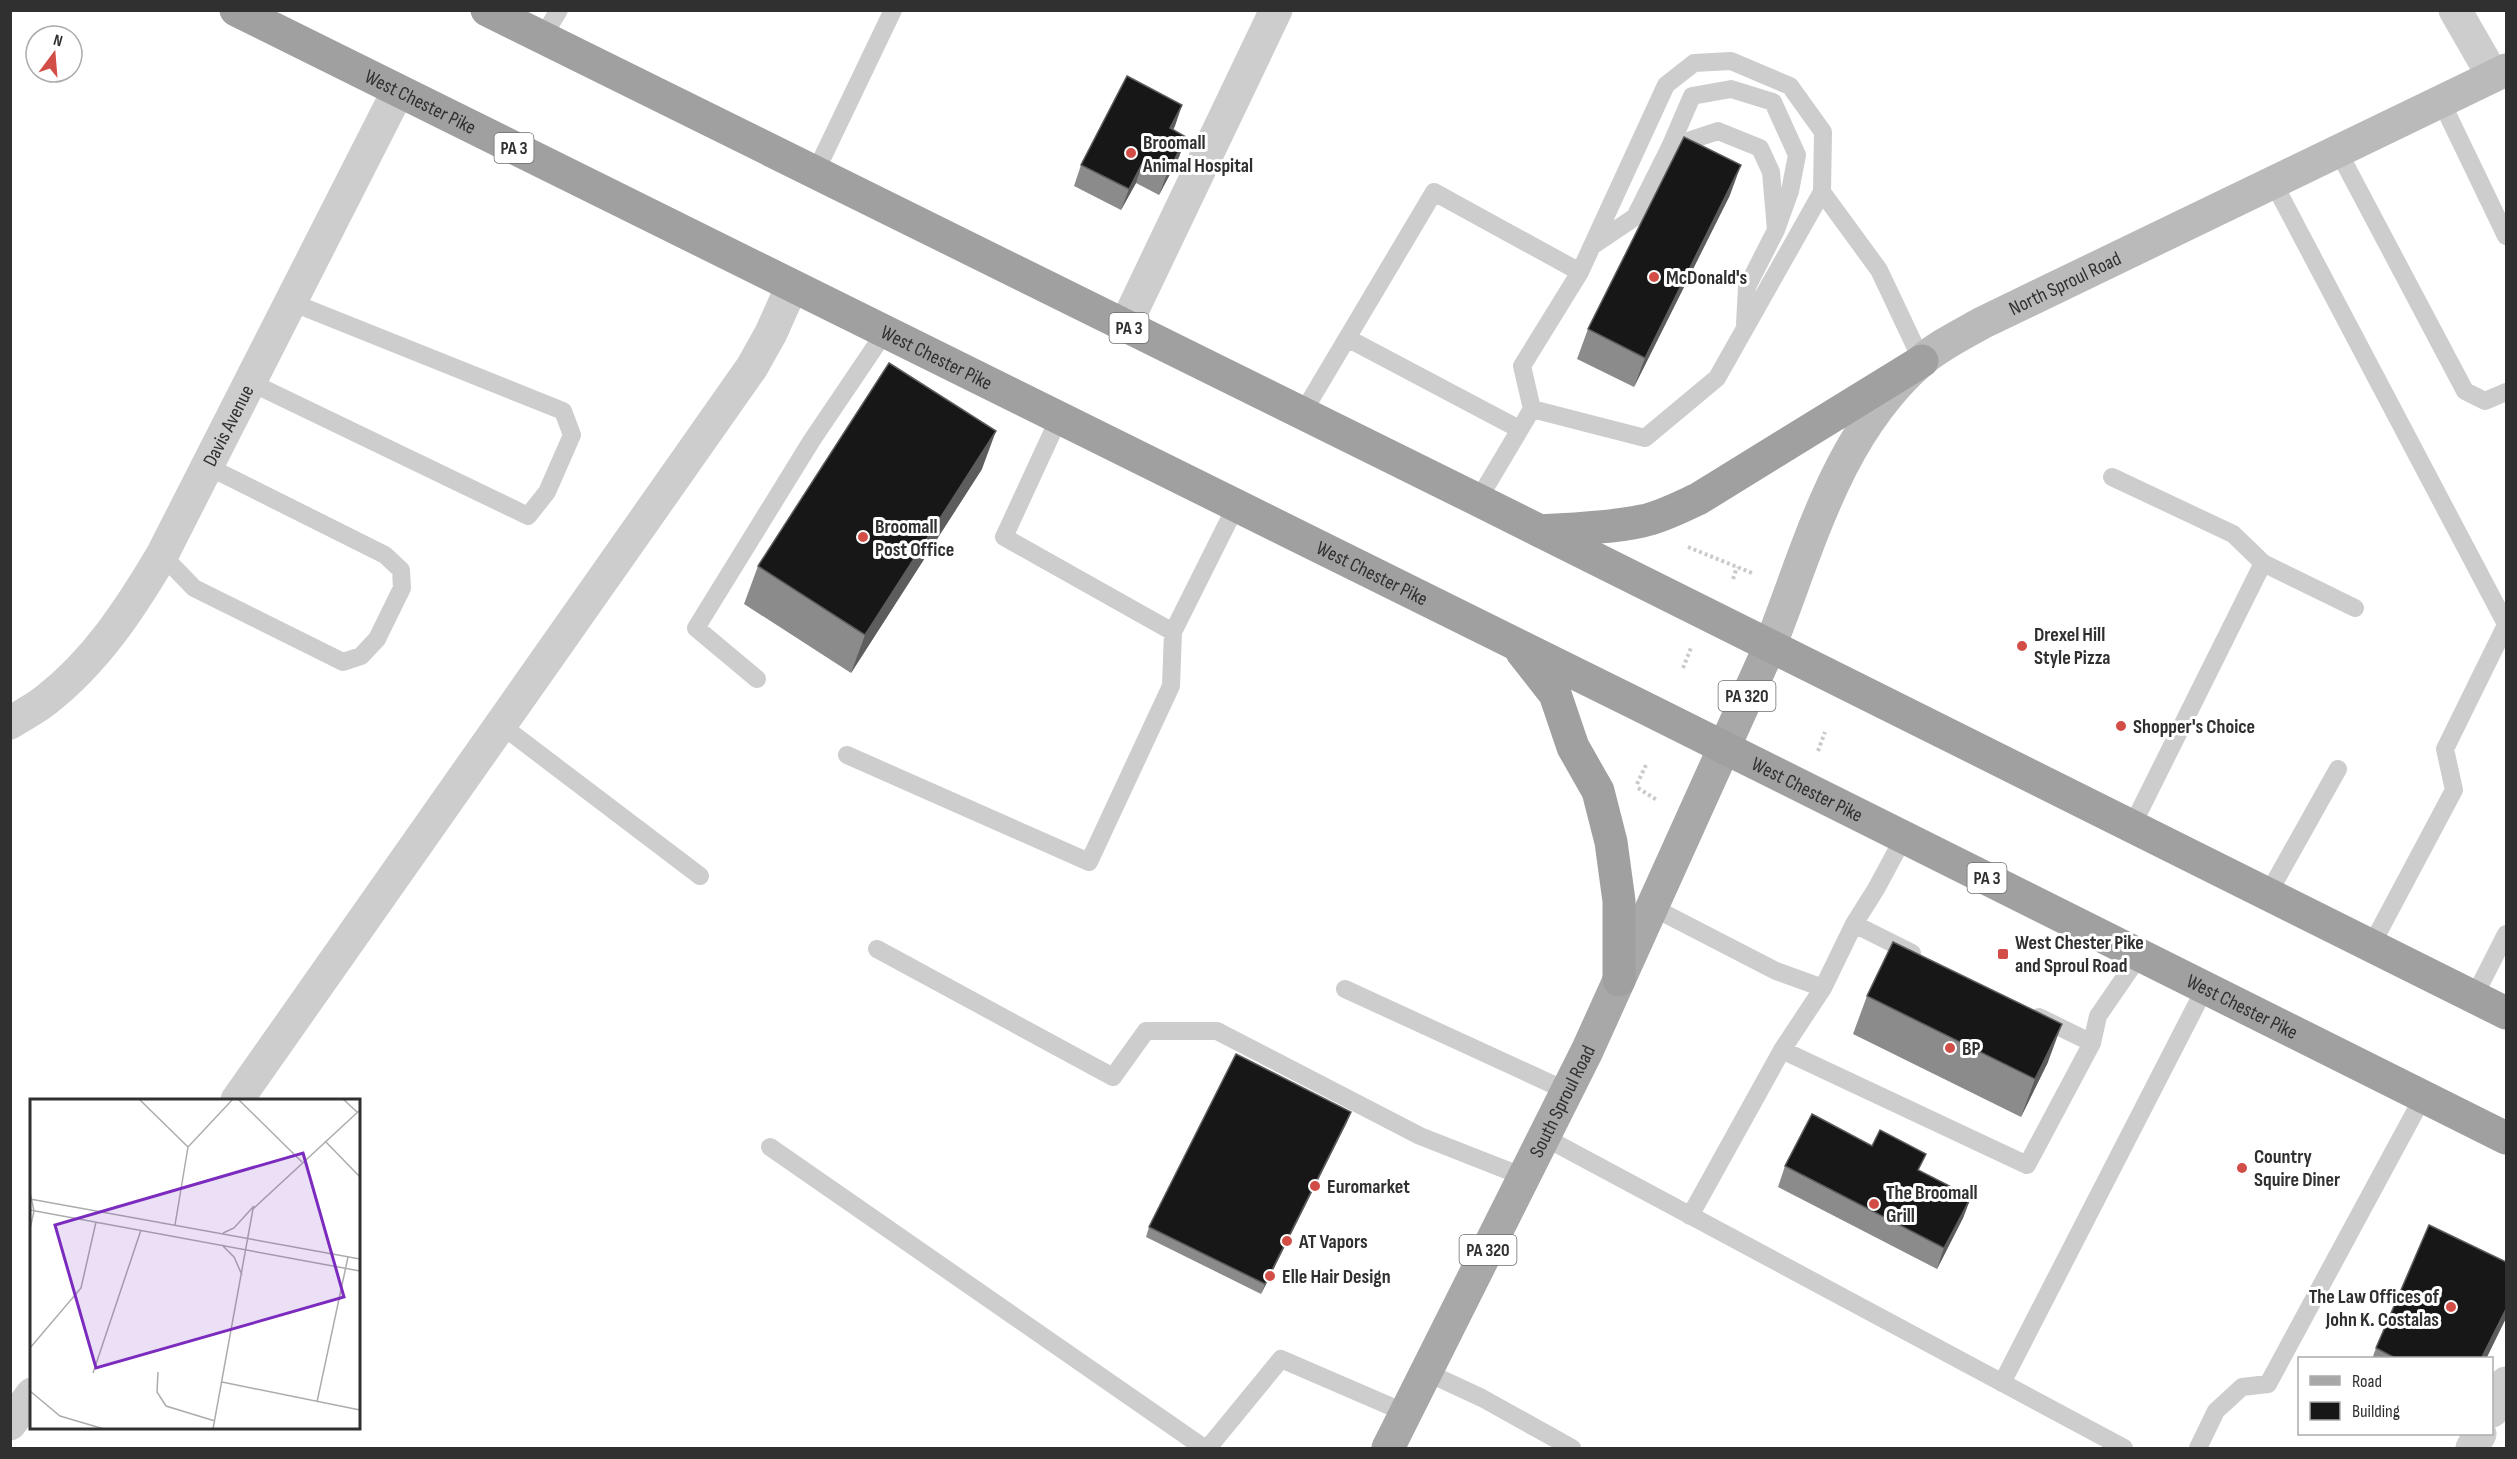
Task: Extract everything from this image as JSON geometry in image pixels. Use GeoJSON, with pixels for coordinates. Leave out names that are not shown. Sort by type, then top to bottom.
{"type":"FeatureCollection","features":[{"type":"Feature","properties":{"kind":"highway","name":"West Chester Pike"},"geometry":{"type":"LineString","coordinates":[[236,10],[1724,747],[2506,1138]]}},
{"type":"Feature","properties":{"kind":"highway","name":"PA 3"},"geometry":{"type":"LineString","coordinates":[[487,10],[551,24],[815,172],[2506,1013]]}},
{"type":"Feature","properties":{"kind":"highway"},"geometry":{"type":"LineString","coordinates":[[1540,531],[1611,526],[1643,521],[1672,511],[1698,499],[1922,361]]}},
{"type":"Feature","properties":{"kind":"highway"},"geometry":{"type":"LineString","coordinates":[[1518,645],[1555,694],[1573,747],[1598,791],[1611,842],[1619,901],[1619,980]]}},
{"type":"Feature","properties":{"kind":"main road","name":"North Sproul Road"},"geometry":{"type":"LineString","coordinates":[[1770,646],[1816,519],[1848,453],[1875,412],[1898,384],[1922,361],[1982,323],[2500,73]]}},
{"type":"Feature","properties":{"kind":"main road","name":"PA 320"},"geometry":{"type":"LineString","coordinates":[[1724,747],[1770,646]]}},
{"type":"Feature","properties":{"kind":"main road","name":"South Sproul Road"},"geometry":{"type":"LineString","coordinates":[[1388,1449],[1567,1091],[1724,747]]}},
{"type":"Feature","properties":{"kind":"street"},"geometry":{"type":"LineString","coordinates":[[1125,326],[1276,10]]}},
{"type":"Feature","properties":{"kind":"street"},"geometry":{"type":"LineString","coordinates":[[2455,10],[2500,73]]}},
{"type":"Feature","properties":{"kind":"street","name":"Davis Avenue"},"geometry":{"type":"LineString","coordinates":[[10,723],[45,700],[81,668],[110,636],[138,596],[162,555],[398,91]]}},
{"type":"Feature","properties":{"kind":"street"},"geometry":{"type":"LineString","coordinates":[[238,1099],[752,367],[771,333],[792,286]]}},
{"type":"Feature","properties":{"kind":"street"},"geometry":{"type":"LineString","coordinates":[[2493,1409],[2506,1383]]}},
{"type":"Feature","properties":{"kind":"street"},"geometry":{"type":"LineString","coordinates":[[10,1424],[30,1397]]}},
{"type":"Feature","properties":{"kind":"street"},"geometry":{"type":"LineString","coordinates":[[2472,1449],[2479,1435]]}},
{"type":"Feature","properties":{"kind":"lane"},"geometry":{"type":"LineString","coordinates":[[815,172],[893,10]]}},
{"type":"Feature","properties":{"kind":"lane"},"geometry":{"type":"LineString","coordinates":[[1478,500],[1532,409],[1522,366],[1580,272],[1666,85],[1694,63],[1731,62],[1790,86],[1823,132],[1822,192],[1717,378],[1645,438],[1532,409]]}},
{"type":"Feature","properties":{"kind":"lane"},"geometry":{"type":"LineString","coordinates":[[1592,247],[1635,218],[1671,147],[1692,96],[1731,89],[1773,102],[1797,154],[1790,191],[1776,230],[1747,287],[1745,328]]}},
{"type":"Feature","properties":{"kind":"lane"},"geometry":{"type":"LineString","coordinates":[[2441,101],[2506,236]]}},
{"type":"Feature","properties":{"kind":"lane"},"geometry":{"type":"LineString","coordinates":[[1671,147],[1718,131],[1760,148],[1771,172],[1776,230]]}},
{"type":"Feature","properties":{"kind":"lane"},"geometry":{"type":"LineString","coordinates":[[2338,151],[2465,391],[2485,401],[2506,392]]}},
{"type":"Feature","properties":{"kind":"lane"},"geometry":{"type":"LineString","coordinates":[[2273,182],[2506,624],[2445,749],[2454,790],[2371,946]]}},
{"type":"Feature","properties":{"kind":"lane"},"geometry":{"type":"LineString","coordinates":[[1302,414],[1434,192],[1580,272]]}},
{"type":"Feature","properties":{"kind":"lane"},"geometry":{"type":"LineString","coordinates":[[1822,192],[1879,270],[1922,361]]}},
{"type":"Feature","properties":{"kind":"lane"},"geometry":{"type":"LineString","coordinates":[[250,381],[528,516],[547,492],[572,435],[562,411],[291,302]]}},
{"type":"Feature","properties":{"kind":"lane"},"geometry":{"type":"LineString","coordinates":[[757,679],[696,628],[812,440],[885,332]]}},
{"type":"Feature","properties":{"kind":"lane"},"geometry":{"type":"LineString","coordinates":[[1347,338],[1519,429]]}},
{"type":"Feature","properties":{"kind":"lane"},"geometry":{"type":"LineString","coordinates":[[1059,418],[1004,537],[1173,632]]}},
{"type":"Feature","properties":{"kind":"lane"},"geometry":{"type":"LineString","coordinates":[[162,555],[194,588],[343,662],[361,656],[377,639],[402,588],[401,570],[385,555],[207,466]]}},
{"type":"Feature","properties":{"kind":"lane"},"geometry":{"type":"LineString","coordinates":[[2112,477],[2233,534],[2264,563],[2355,608]]}},
{"type":"Feature","properties":{"kind":"lane"},"geometry":{"type":"LineString","coordinates":[[847,755],[1089,862],[1171,686],[1173,632],[1236,506]]}},
{"type":"Feature","properties":{"kind":"lane"},"geometry":{"type":"LineString","coordinates":[[2132,826],[2264,563]]}},
{"type":"Feature","properties":{"kind":"lane"},"geometry":{"type":"LineString","coordinates":[[501,725],[700,876]]}},
{"type":"Feature","properties":{"kind":"lane"},"geometry":{"type":"LineString","coordinates":[[2268,894],[2338,769]]}},
{"type":"Feature","properties":{"kind":"lane"},"geometry":{"type":"LineString","coordinates":[[1690,1216],[1782,1050],[1822,988],[1854,924],[1904,837]]}},
{"type":"Feature","properties":{"kind":"lane"},"geometry":{"type":"LineString","coordinates":[[1652,907],[1776,971],[1822,988]]}},
{"type":"Feature","properties":{"kind":"lane"},"geometry":{"type":"LineString","coordinates":[[1854,924],[1928,961]]}},
{"type":"Feature","properties":{"kind":"lane"},"geometry":{"type":"LineString","coordinates":[[2474,997],[2506,934]]}},
{"type":"Feature","properties":{"kind":"lane"},"geometry":{"type":"LineString","coordinates":[[877,949],[1113,1077],[1146,1031],[1217,1031],[1420,1136],[1524,1177]]}},
{"type":"Feature","properties":{"kind":"lane"},"geometry":{"type":"LineString","coordinates":[[1782,1050],[2027,1165],[2092,1043],[2098,1016],[2140,955]]}},
{"type":"Feature","properties":{"kind":"lane"},"geometry":{"type":"LineString","coordinates":[[2002,1383],[2205,987]]}},
{"type":"Feature","properties":{"kind":"lane"},"geometry":{"type":"LineString","coordinates":[[1345,989],[1567,1091]]}},
{"type":"Feature","properties":{"kind":"lane"},"geometry":{"type":"LineString","coordinates":[[2023,1009],[2092,1043]]}},
{"type":"Feature","properties":{"kind":"lane"},"geometry":{"type":"LineString","coordinates":[[2198,1449],[2216,1411],[2242,1387],[2268,1384],[2423,1097]]}},
{"type":"Feature","properties":{"kind":"lane"},"geometry":{"type":"LineString","coordinates":[[1544,1137],[2002,1383],[2091,1441],[2124,1449]]}},
{"type":"Feature","properties":{"kind":"lane"},"geometry":{"type":"LineString","coordinates":[[770,1147],[1206,1449],[1281,1359],[1406,1413]]}},
{"type":"Feature","properties":{"kind":"lane"},"geometry":{"type":"LineString","coordinates":[[1426,1372],[1482,1398],[1572,1449]]}},
{"type":"Feature","properties":{"kind":"path"},"geometry":{"type":"LineString","coordinates":[[1684,546],[1752,573]]}},
{"type":"Feature","properties":{"kind":"path"},"geometry":{"type":"LineString","coordinates":[[1733,579],[1737,567]]}},
{"type":"Feature","properties":{"kind":"path"},"geometry":{"type":"LineString","coordinates":[[1683,668],[1692,648]]}},
{"type":"Feature","properties":{"kind":"path"},"geometry":{"type":"LineString","coordinates":[[1817,756],[1825,732]]}},
{"type":"Feature","properties":{"kind":"path"},"geometry":{"type":"LineString","coordinates":[[1636,786],[1647,763]]}},
{"type":"Feature","properties":{"kind":"building","name":"Broomall Animal Hospital"},"geometry":{"type":"Polygon","coordinates":[[[1127,76],[1182,105],[1170,128],[1186,137],[1167,174],[1143,162],[1129,189],[1081,165],[1127,76]]]}},
{"type":"Feature","properties":{"kind":"building","name":"McDonald's"},"geometry":{"type":"Polygon","coordinates":[[[1684,137],[1741,165],[1645,358],[1588,329],[1684,137]]]}},
{"type":"Feature","properties":{"kind":"building","name":"Broomall Post Office"},"geometry":{"type":"Polygon","coordinates":[[[889,363],[996,431],[865,635],[758,566],[889,363]]]}},
{"type":"Feature","properties":{"kind":"building"},"geometry":{"type":"Polygon","coordinates":[[[1893,942],[2062,1024],[2035,1079],[1867,996],[1893,942]]]}},
{"type":"Feature","properties":{"kind":"building"},"geometry":{"type":"Polygon","coordinates":[[[1236,1054],[1351,1112],[1265,1284],[1149,1227],[1236,1054]]]}},
{"type":"Feature","properties":{"kind":"building","name":"The Broomall Grill"},"geometry":{"type":"Polygon","coordinates":[[[1812,1114],[1872,1146],[1880,1130],[1926,1154],[1918,1170],[1971,1197],[1944,1248],[1785,1166],[1812,1114]]]}},
{"type":"Feature","properties":{"kind":"building","name":"The Law Offices of John K. Costalas"},"geometry":{"type":"Polygon","coordinates":[[[2429,1225],[2506,1262],[2506,1309],[2482,1357],[2393,1357],[2376,1348],[2429,1225]]]}},
{"type":"Feature","properties":{"kind":"place","name":"Broomall Animal Hospital"},"geometry":{"type":"Point","coordinates":[1131,153]}},
{"type":"Feature","properties":{"kind":"place","name":"McDonald's"},"geometry":{"type":"Point","coordinates":[1654,277]}},
{"type":"Feature","properties":{"kind":"place","name":"Broomall Post Office"},"geometry":{"type":"Point","coordinates":[863,537]}},
{"type":"Feature","properties":{"kind":"place","name":"Drexel Hill Style Pizza"},"geometry":{"type":"Point","coordinates":[2022,646]}},
{"type":"Feature","properties":{"kind":"place","name":"Shopper's Choice"},"geometry":{"type":"Point","coordinates":[2121,726]}},
{"type":"Feature","properties":{"kind":"place","name":"West Chester Pike and Sproul Road"},"geometry":{"type":"Point","coordinates":[2003,954]}},
{"type":"Feature","properties":{"kind":"place","name":"BP"},"geometry":{"type":"Point","coordinates":[1950,1048]}},
{"type":"Feature","properties":{"kind":"place","name":"Country Squire Diner"},"geometry":{"type":"Point","coordinates":[2242,1168]}},
{"type":"Feature","properties":{"kind":"place","name":"Euromarket"},"geometry":{"type":"Point","coordinates":[1315,1186]}},
{"type":"Feature","properties":{"kind":"place","name":"The Broomall Grill"},"geometry":{"type":"Point","coordinates":[1874,1204]}},
{"type":"Feature","properties":{"kind":"place","name":"AT Vapors"},"geometry":{"type":"Point","coordinates":[1287,1241]}},
{"type":"Feature","properties":{"kind":"place","name":"Elle Hair Design"},"geometry":{"type":"Point","coordinates":[1270,1276]}},
{"type":"Feature","properties":{"kind":"place","name":"The Law Offices of John K. Costalas"},"geometry":{"type":"Point","coordinates":[2451,1307]}}]}
